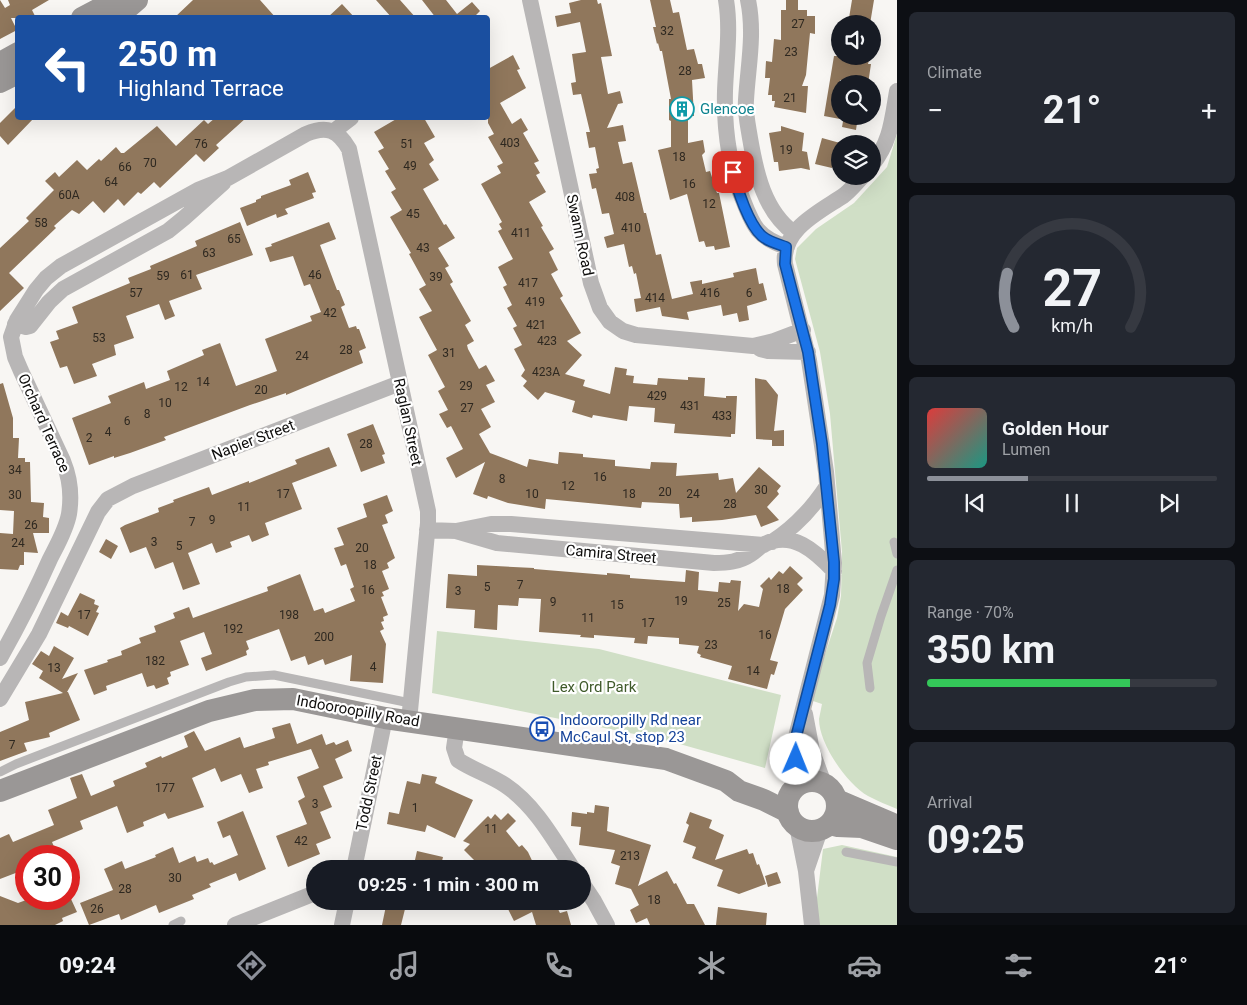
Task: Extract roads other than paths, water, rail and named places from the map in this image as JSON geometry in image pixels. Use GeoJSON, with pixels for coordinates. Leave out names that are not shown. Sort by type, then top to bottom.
{"type":"FeatureCollection","features":[{"type":"Feature","properties":{"kind":"main road"},"geometry":{"type":"LineString","coordinates":[[88,15],[116,0]]}},
{"type":"Feature","properties":{"kind":"main road"},"geometry":{"type":"LineString","coordinates":[[120,15],[137,0]]}},
{"type":"Feature","properties":{"kind":"main road"},"geometry":{"type":"LineString","coordinates":[[0,63],[15,55]]}},
{"type":"Feature","properties":{"kind":"main road"},"geometry":{"type":"LineString","coordinates":[[0,82],[15,74]]}},
{"type":"Feature","properties":{"kind":"main road","name":"Indooroopilly Road"},"geometry":{"type":"LineString","coordinates":[[0,791],[210,711],[248,701],[272,698],[293,699],[385,718],[409,712],[457,728],[646,756],[687,766],[726,780],[740,791],[764,800],[792,819]]}},
{"type":"Feature","properties":{"kind":"main road","name":"Indooroopilly Road"},"geometry":{"type":"LineString","coordinates":[[726,780],[742,780],[768,786],[796,787]]}},
{"type":"Feature","properties":{"kind":"main road"},"geometry":{"type":"LineString","coordinates":[[897,825],[810,781],[796,787],[787,804],[792,819],[804,830],[812,832],[825,827],[862,827],[897,839]]}},
{"type":"Feature","properties":{"kind":"main road"},"geometry":{"type":"LineString","coordinates":[[825,827],[835,817],[838,808],[830,792]]}},
{"type":"Feature","properties":{"kind":"street","name":"Swann Road"},"geometry":{"type":"LineString","coordinates":[[530,0],[591,283],[595,296],[610,322],[617,328],[636,335],[752,346],[765,350],[808,352]]}},
{"type":"Feature","properties":{"kind":"street"},"geometry":{"type":"LineString","coordinates":[[726,0],[728,34],[725,113],[734,176],[756,230],[764,238],[772,242],[790,240]]}},
{"type":"Feature","properties":{"kind":"street"},"geometry":{"type":"LineString","coordinates":[[748,0],[752,35],[746,109],[756,171],[767,199],[790,240]]}},
{"type":"Feature","properties":{"kind":"street"},"geometry":{"type":"LineString","coordinates":[[881,153],[891,128],[897,90]]}},
{"type":"Feature","properties":{"kind":"street"},"geometry":{"type":"LineString","coordinates":[[334,131],[348,120]]}},
{"type":"Feature","properties":{"kind":"street","name":"Orchard Terrace"},"geometry":{"type":"LineString","coordinates":[[0,658],[64,530],[69,515],[71,495],[68,473],[15,357],[11,337],[15,324],[26,328],[30,326],[49,302],[63,289],[168,231],[228,178],[315,130],[334,131]]}},
{"type":"Feature","properties":{"kind":"street","name":"Raglan Street"},"geometry":{"type":"LineString","coordinates":[[334,131],[343,138],[349,149],[428,511],[409,712]]}},
{"type":"Feature","properties":{"kind":"street"},"geometry":{"type":"LineString","coordinates":[[796,787],[796,737],[830,605],[834,571],[827,486],[808,352],[785,264],[790,240],[824,207],[847,193],[855,185]]}},
{"type":"Feature","properties":{"kind":"street","name":"Swann Road"},"geometry":{"type":"LineString","coordinates":[[752,346],[774,341],[803,330]]}},
{"type":"Feature","properties":{"kind":"street","name":"Napier Street"},"geometry":{"type":"LineString","coordinates":[[0,700],[39,634],[91,525],[108,499],[133,486],[400,383]]}},
{"type":"Feature","properties":{"kind":"street","name":"Camira Street"},"geometry":{"type":"LineString","coordinates":[[456,531],[497,544],[730,563],[753,553],[790,528],[808,512],[827,486]]}},
{"type":"Feature","properties":{"kind":"street","name":"Camira Street"},"geometry":{"type":"LineString","coordinates":[[427,530],[456,531],[491,524],[511,524],[768,543],[793,541],[807,546],[834,571]]}},
{"type":"Feature","properties":{"kind":"street"},"geometry":{"type":"LineString","coordinates":[[804,707],[812,751],[830,792]]}},
{"type":"Feature","properties":{"kind":"street","name":"Todd Street"},"geometry":{"type":"LineString","coordinates":[[356,860],[385,718]]}},
{"type":"Feature","properties":{"kind":"street"},"geometry":{"type":"LineString","coordinates":[[457,728],[454,748],[458,760],[500,782],[517,795],[540,821],[567,860]]}},
{"type":"Feature","properties":{"kind":"street"},"geometry":{"type":"LineString","coordinates":[[792,819],[806,871],[812,925]]}},
{"type":"Feature","properties":{"kind":"street"},"geometry":{"type":"LineString","coordinates":[[806,871],[825,827]]}},
{"type":"Feature","properties":{"kind":"street"},"geometry":{"type":"LineString","coordinates":[[591,896],[607,925]]}},
{"type":"Feature","properties":{"kind":"street"},"geometry":{"type":"LineString","coordinates":[[234,925],[306,897]]}},
{"type":"Feature","properties":{"kind":"street"},"geometry":{"type":"LineString","coordinates":[[342,925],[345,910]]}},
{"type":"Feature","properties":{"kind":"lane"},"geometry":{"type":"LineString","coordinates":[[894,542],[897,554]]}},
{"type":"Feature","properties":{"kind":"lane"},"geometry":{"type":"LineString","coordinates":[[870,688],[867,663],[897,570]]}},
{"type":"Feature","properties":{"kind":"lane","name":"Indooroopilly Road"},"geometry":{"type":"LineString","coordinates":[[0,772],[16,764],[246,677],[274,674],[409,712]]}},
{"type":"Feature","properties":{"kind":"lane"},"geometry":{"type":"LineString","coordinates":[[846,852],[897,861]]}},
{"type":"Feature","properties":{"kind":"place","name":"Glencoe"},"geometry":{"type":"Point","coordinates":[682,109]}},
{"type":"Feature","properties":{"kind":"place","name":"Indooroopilly Rd near McCaul St, stop 23"},"geometry":{"type":"Point","coordinates":[542,729]}},
{"type":"Feature","properties":{"kind":"park label","name":"Lex Ord Park"},"geometry":{"type":"Point","coordinates":[594,687]}}]}
